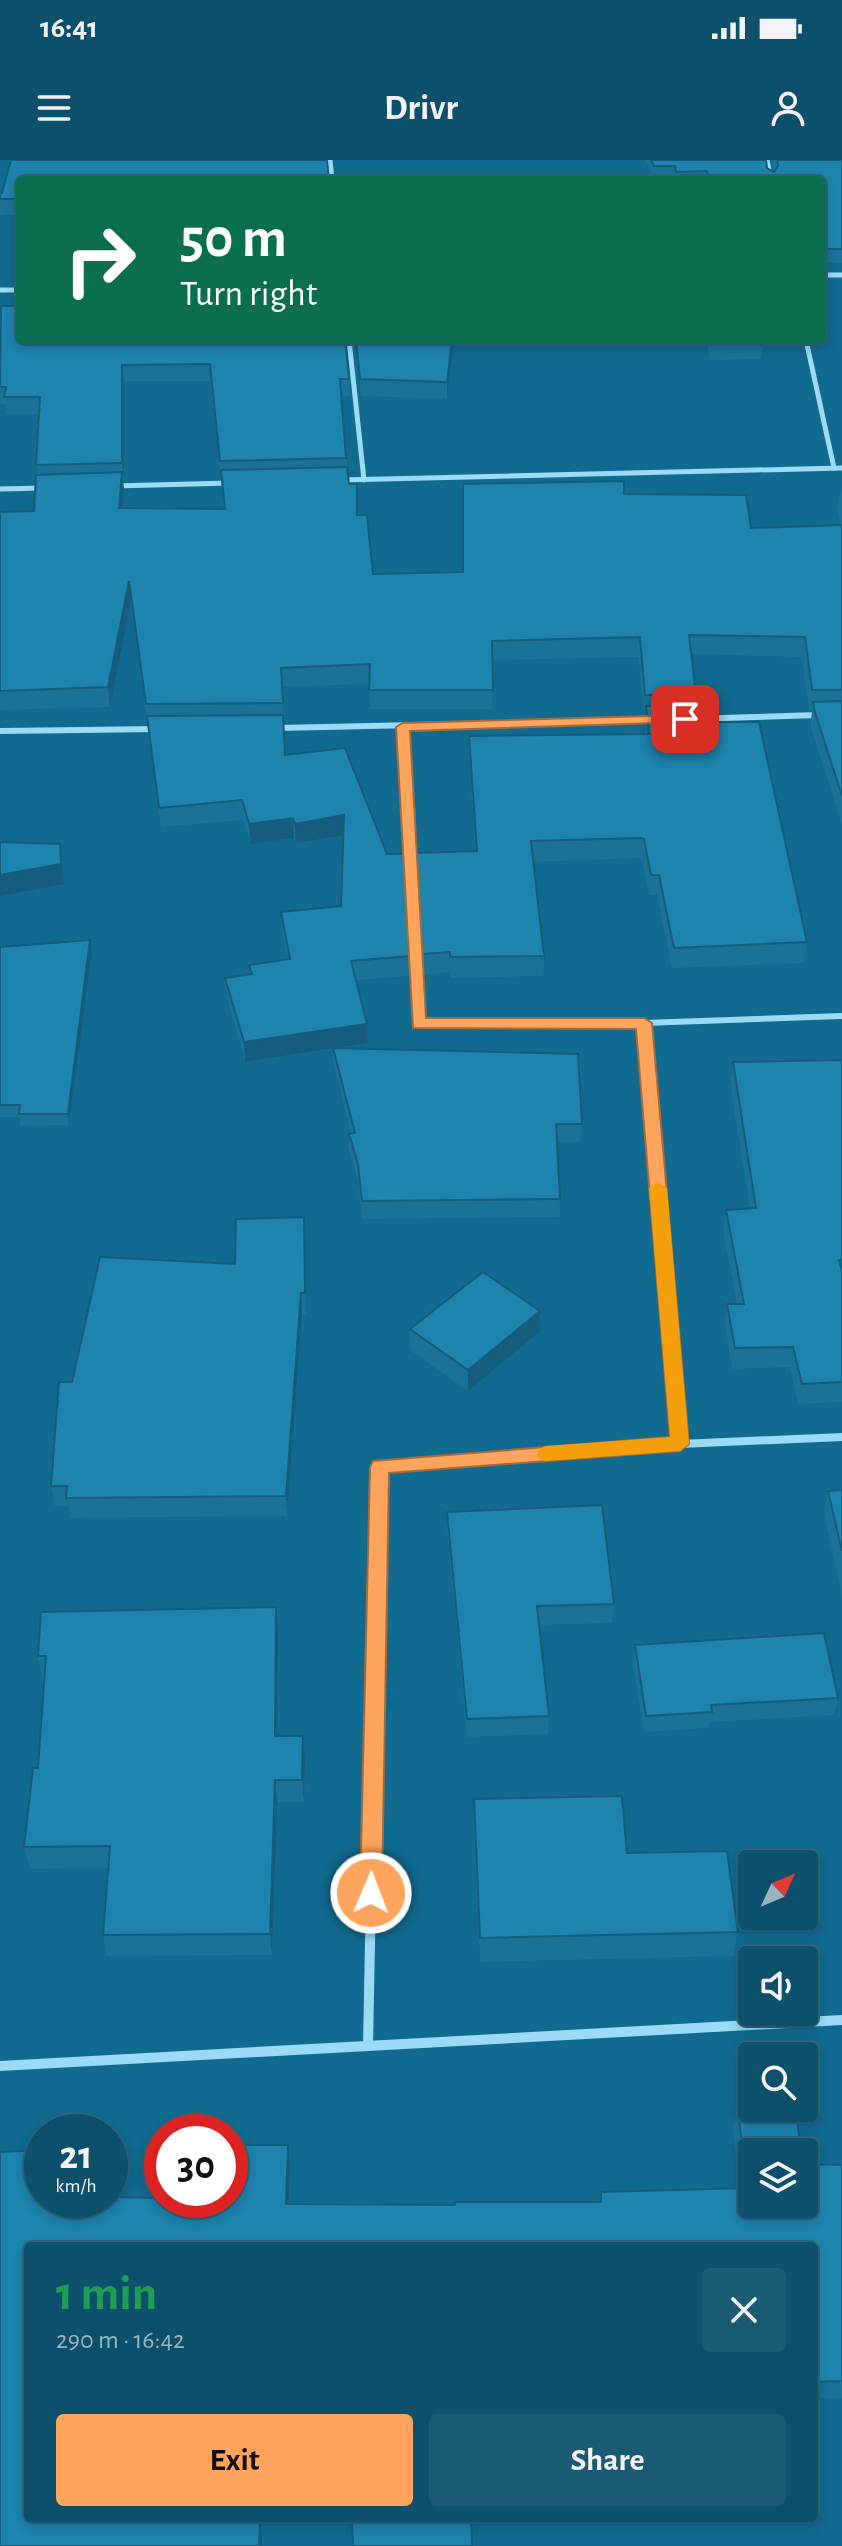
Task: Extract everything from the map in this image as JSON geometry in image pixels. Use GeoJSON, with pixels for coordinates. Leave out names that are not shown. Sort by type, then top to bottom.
{"type":"FeatureCollection","features":[{"type":"Feature","properties":{"kind":"street"},"geometry":{"type":"LineString","coordinates":[[349,344],[364,480]]}},
{"type":"Feature","properties":{"kind":"street"},"geometry":{"type":"LineString","coordinates":[[807,344],[834,468]]}},
{"type":"Feature","properties":{"kind":"street"},"geometry":{"type":"LineString","coordinates":[[332,481],[842,468]]}},
{"type":"Feature","properties":{"kind":"street"},"geometry":{"type":"LineString","coordinates":[[111,486],[237,483]]}},
{"type":"Feature","properties":{"kind":"street"},"geometry":{"type":"LineString","coordinates":[[0,489],[47,488]]}},
{"type":"Feature","properties":{"kind":"street"},"geometry":{"type":"LineString","coordinates":[[685,719],[826,715]]}},
{"type":"Feature","properties":{"kind":"street"},"geometry":{"type":"LineString","coordinates":[[263,728],[669,720]]}},
{"type":"Feature","properties":{"kind":"street"},"geometry":{"type":"LineString","coordinates":[[403,727],[418,1024],[644,1023],[842,1016]]}},
{"type":"Feature","properties":{"kind":"street"},"geometry":{"type":"LineString","coordinates":[[0,731],[170,729]]}},
{"type":"Feature","properties":{"kind":"street"},"geometry":{"type":"LineString","coordinates":[[644,1023],[680,1444]]}},
{"type":"Feature","properties":{"kind":"street"},"geometry":{"type":"LineString","coordinates":[[368,2046],[379,1467],[680,1444],[842,1437]]}},
{"type":"Feature","properties":{"kind":"street"},"geometry":{"type":"LineString","coordinates":[[0,2066],[842,2020]]}},
{"type":"Feature","properties":{"kind":"building"},"geometry":{"type":"Polygon","coordinates":[[[11,160],[327,160],[329,176],[16,176],[16,199],[0,199],[11,160]]]}},
{"type":"Feature","properties":{"kind":"building"},"geometry":{"type":"Polygon","coordinates":[[[651,160],[766,160],[767,168],[774,172],[778,166],[777,160],[842,160],[842,249],[826,249],[826,176],[708,176],[707,171],[676,172],[675,166],[654,166],[651,160]]]}},
{"type":"Feature","properties":{"kind":"building"},"geometry":{"type":"Polygon","coordinates":[[[1,306],[16,306],[16,344],[345,344],[349,379],[340,379],[346,458],[220,461],[210,364],[122,365],[122,463],[36,465],[40,397],[4,397],[6,387],[0,387],[1,306]]]}},
{"type":"Feature","properties":{"kind":"building"},"geometry":{"type":"Polygon","coordinates":[[[356,344],[452,344],[447,382],[360,379],[356,344]]]}},
{"type":"Feature","properties":{"kind":"building"},"geometry":{"type":"Polygon","coordinates":[[[347,467],[349,484],[357,484],[357,515],[367,515],[373,574],[463,572],[463,484],[624,481],[624,494],[746,495],[751,528],[842,525],[842,690],[812,690],[805,637],[689,635],[696,694],[645,695],[640,637],[492,641],[493,690],[369,690],[370,664],[281,668],[283,703],[146,704],[129,581],[108,687],[0,691],[0,512],[34,511],[36,475],[122,472],[119,508],[225,509],[221,470],[347,467]]]}},
{"type":"Feature","properties":{"kind":"building"},"geometry":{"type":"Polygon","coordinates":[[[842,701],[842,796],[813,702],[842,701]]]}},
{"type":"Feature","properties":{"kind":"building"},"geometry":{"type":"Polygon","coordinates":[[[697,705],[699,722],[759,722],[807,942],[674,948],[659,875],[651,875],[644,839],[531,841],[544,956],[450,957],[450,952],[422,954],[416,853],[477,851],[469,736],[649,734],[646,706],[697,705]]]}},
{"type":"Feature","properties":{"kind":"building"},"geometry":{"type":"Polygon","coordinates":[[[283,715],[285,755],[345,748],[387,854],[404,854],[409,956],[351,961],[367,1024],[244,1042],[225,978],[252,974],[249,965],[290,959],[281,912],[341,906],[344,815],[295,824],[293,818],[249,824],[242,800],[159,808],[147,716],[283,715]]]}},
{"type":"Feature","properties":{"kind":"building"},"geometry":{"type":"Polygon","coordinates":[[[0,842],[60,844],[61,864],[0,875],[0,842]]]}},
{"type":"Feature","properties":{"kind":"building"},"geometry":{"type":"Polygon","coordinates":[[[90,940],[68,1114],[19,1114],[20,1105],[0,1105],[0,947],[90,940]]]}},
{"type":"Feature","properties":{"kind":"building"},"geometry":{"type":"Polygon","coordinates":[[[333,1048],[578,1054],[582,1124],[556,1124],[560,1199],[362,1201],[358,1164],[349,1134],[355,1133],[333,1048]]]}},
{"type":"Feature","properties":{"kind":"building"},"geometry":{"type":"Polygon","coordinates":[[[842,1060],[842,1260],[839,1260],[842,1271],[842,1382],[802,1384],[793,1347],[735,1348],[727,1304],[744,1304],[726,1210],[756,1208],[733,1062],[842,1060]]]}},
{"type":"Feature","properties":{"kind":"building"},"geometry":{"type":"Polygon","coordinates":[[[304,1217],[305,1293],[301,1293],[286,1496],[66,1498],[67,1486],[51,1486],[59,1382],[72,1382],[100,1257],[235,1264],[236,1219],[304,1217]]]}},
{"type":"Feature","properties":{"kind":"building"},"geometry":{"type":"Polygon","coordinates":[[[483,1272],[540,1311],[468,1370],[410,1329],[483,1272]]]}},
{"type":"Feature","properties":{"kind":"building"},"geometry":{"type":"Polygon","coordinates":[[[842,1490],[842,1551],[828,1491],[842,1490]]]}},
{"type":"Feature","properties":{"kind":"building"},"geometry":{"type":"Polygon","coordinates":[[[602,1505],[614,1604],[537,1606],[549,1716],[467,1719],[447,1512],[602,1505]]]}},
{"type":"Feature","properties":{"kind":"building"},"geometry":{"type":"Polygon","coordinates":[[[276,1607],[275,1736],[303,1736],[302,1780],[275,1780],[270,1934],[103,1935],[110,1846],[24,1847],[33,1768],[38,1768],[46,1656],[38,1656],[41,1612],[276,1607]]]}},
{"type":"Feature","properties":{"kind":"building"},"geometry":{"type":"Polygon","coordinates":[[[824,1633],[838,1698],[711,1705],[712,1712],[646,1716],[635,1645],[824,1633]]]}},
{"type":"Feature","properties":{"kind":"building"},"geometry":{"type":"Polygon","coordinates":[[[622,1796],[627,1853],[727,1851],[738,1932],[480,1938],[474,1799],[622,1796]]]}},
{"type":"Feature","properties":{"kind":"building"},"geometry":{"type":"Polygon","coordinates":[[[739,2122],[798,2122],[799,2138],[741,2138],[739,2122]]]}},
{"type":"Feature","properties":{"kind":"building"},"geometry":{"type":"Polygon","coordinates":[[[248,2145],[288,2145],[286,2204],[601,2202],[601,2192],[738,2188],[738,2218],[818,2218],[818,2164],[842,2165],[842,2381],[818,2382],[818,2242],[24,2242],[24,2522],[260,2522],[259,2546],[0,2546],[0,2152],[24,2151],[24,2218],[128,2218],[128,2197],[144,2198],[144,2218],[248,2218],[248,2145]]]}},
{"type":"Feature","properties":{"kind":"building"},"geometry":{"type":"Polygon","coordinates":[[[352,2522],[471,2522],[472,2546],[353,2546],[352,2522]]]}},
{"type":"Feature","properties":{"kind":"slow traffic"},"geometry":{"type":"LineString","coordinates":[[546,1454],[680,1444],[658,1188]]}},
{"type":"Feature","properties":{"kind":"route"},"geometry":{"type":"LineString","coordinates":[[371,1893],[379,1467],[680,1444],[644,1023],[418,1024],[403,727],[685,719]]}}]}
